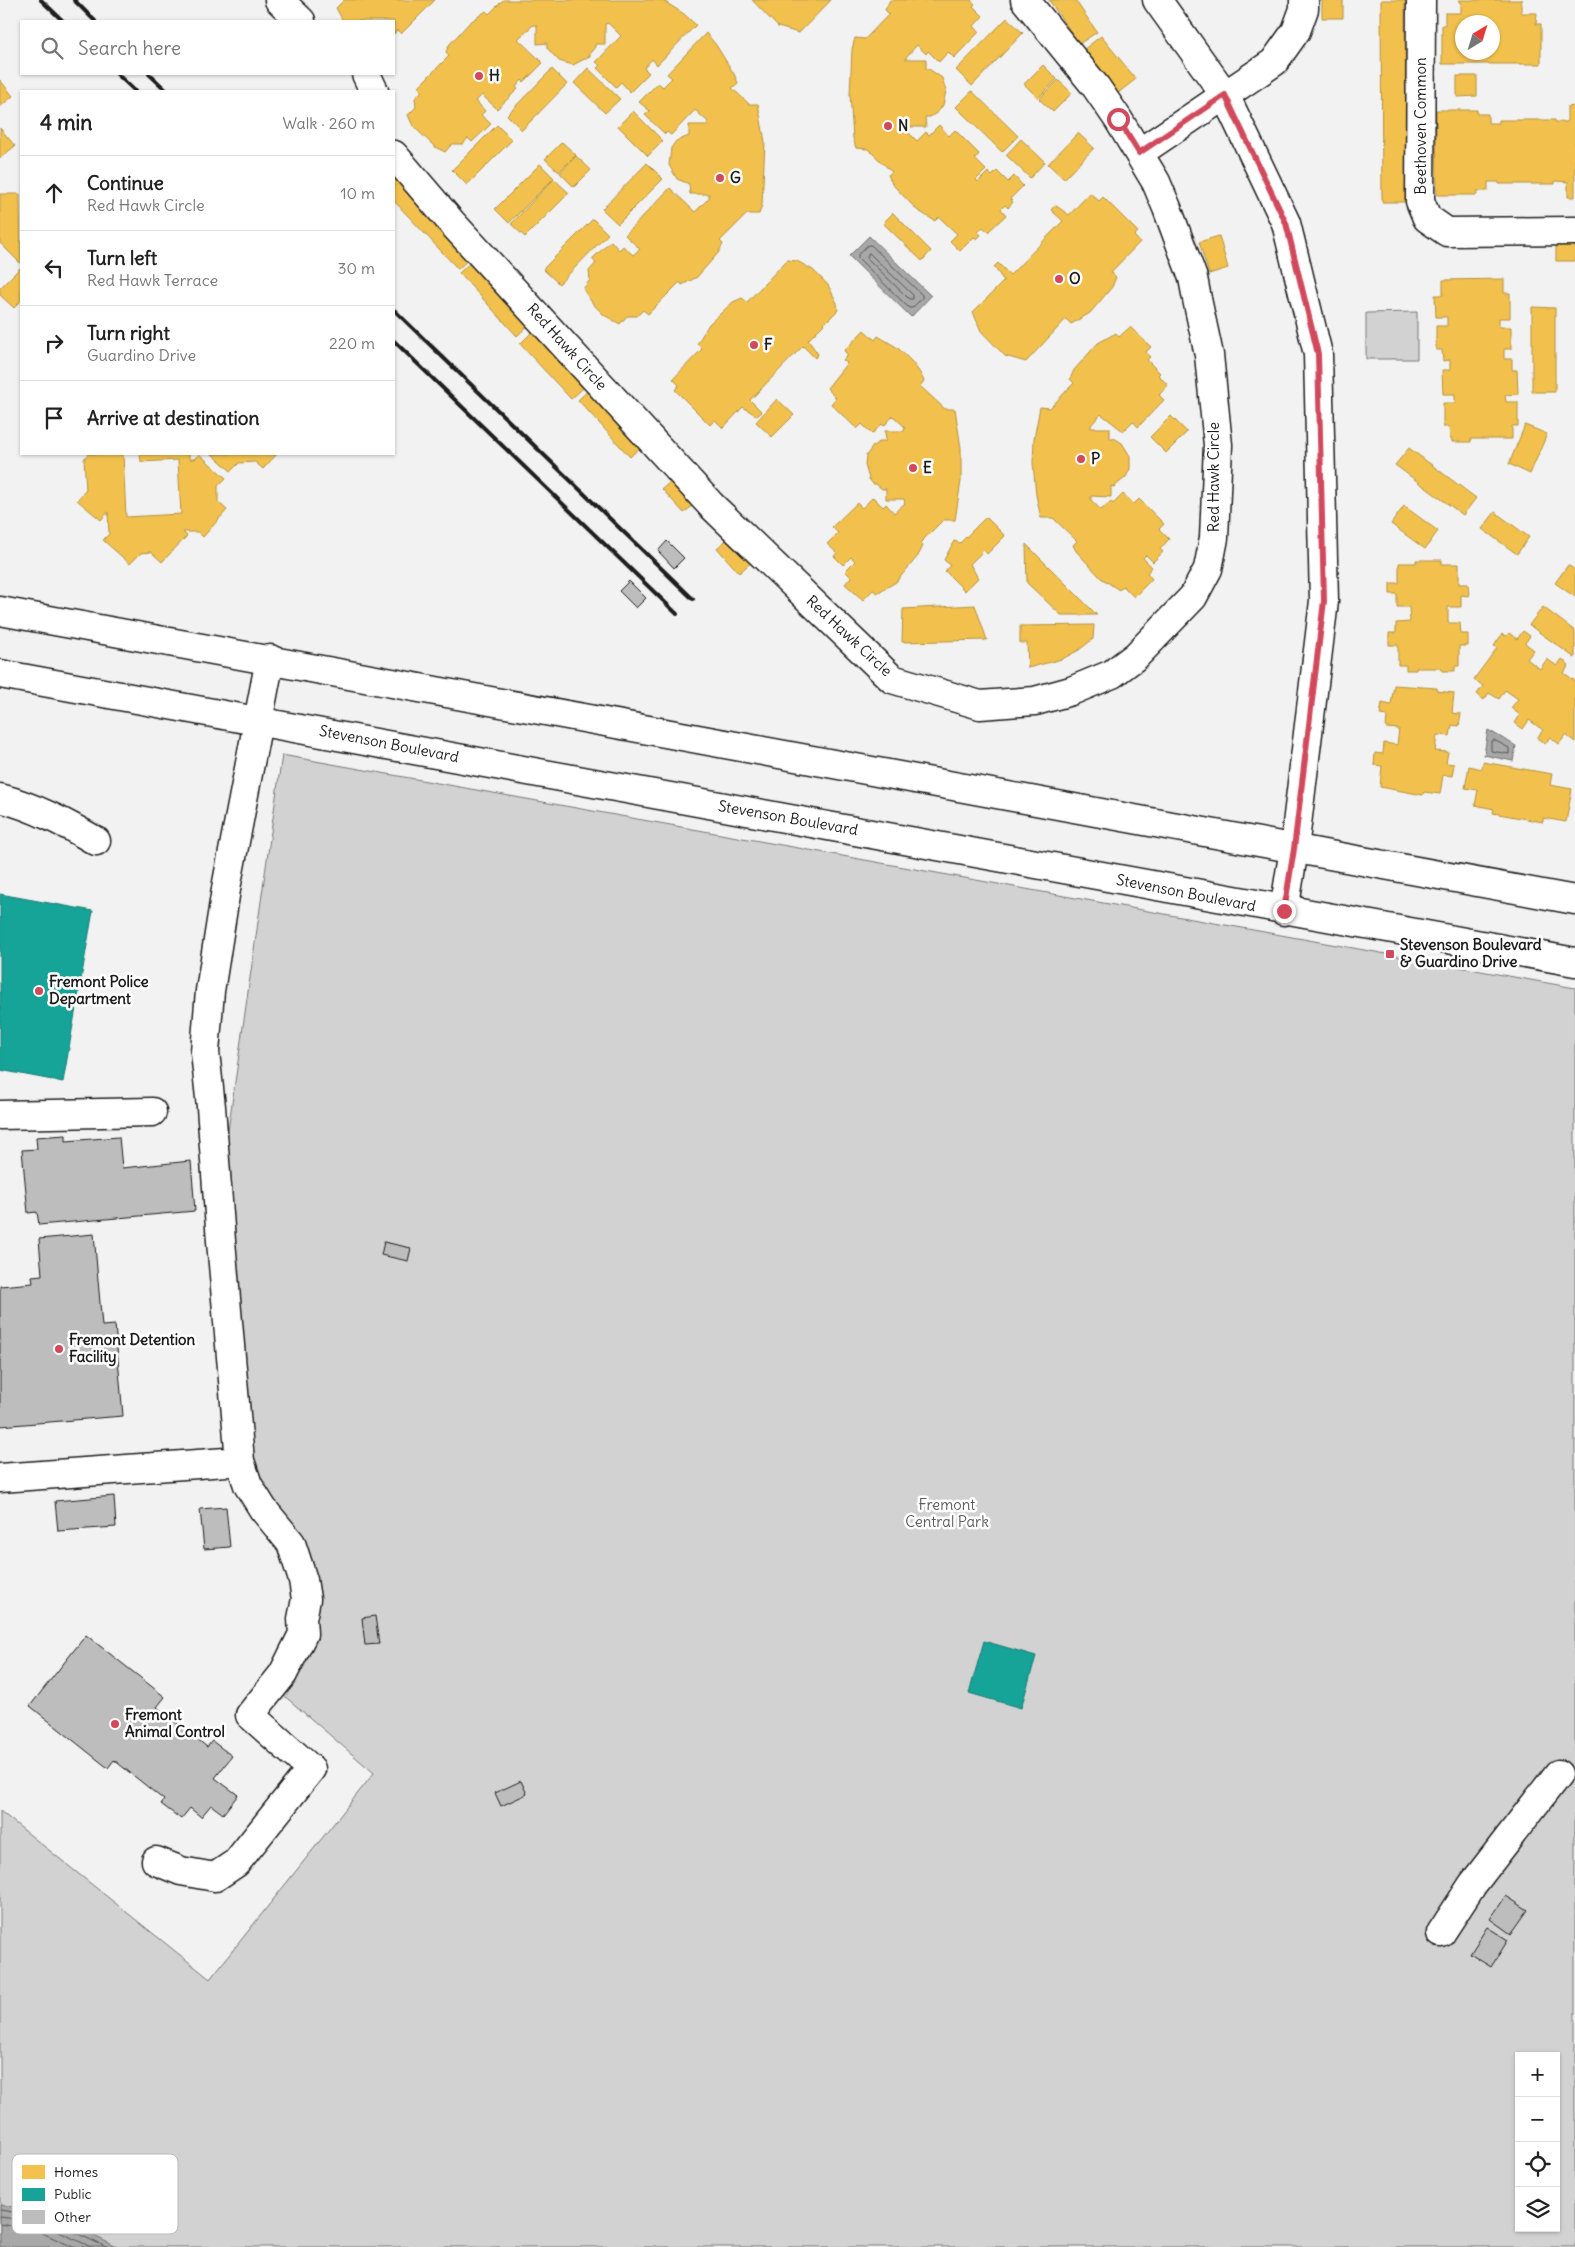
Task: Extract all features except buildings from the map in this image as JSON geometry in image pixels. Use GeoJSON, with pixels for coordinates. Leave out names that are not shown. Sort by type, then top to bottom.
{"type":"FeatureCollection","features":[{"type":"Feature","properties":{"kind":"street"},"geometry":{"type":"LineString","coordinates":[[279,0],[300,20]]}},
{"type":"Feature","properties":{"kind":"street","name":"Red Hawk Circle"},"geometry":{"type":"LineString","coordinates":[[395,155],[453,224],[711,505],[892,679],[980,705],[1035,701],[1071,691],[1112,674],[1136,656],[1192,597],[1208,569],[1214,538],[1218,445],[1209,354],[1193,278],[1167,208],[1139,153],[1118,119],[1096,87],[1025,0]]}},
{"type":"Feature","properties":{"kind":"street"},"geometry":{"type":"LineString","coordinates":[[1158,0],[1225,95],[1286,223],[1318,354],[1324,601],[1294,849],[1284,911]]}},
{"type":"Feature","properties":{"kind":"street"},"geometry":{"type":"LineString","coordinates":[[1139,153],[1274,62],[1296,31],[1304,9],[1304,0]]}},
{"type":"Feature","properties":{"kind":"street","name":"Beethoven Common"},"geometry":{"type":"LineString","coordinates":[[1421,0],[1420,201],[1427,218],[1447,232],[1575,231]]}},
{"type":"Feature","properties":{"kind":"street"},"geometry":{"type":"LineString","coordinates":[[366,75],[374,90]]}},
{"type":"Feature","properties":{"kind":"street"},"geometry":{"type":"LineString","coordinates":[[0,611],[270,659],[1575,900]]}},
{"type":"Feature","properties":{"kind":"street"},"geometry":{"type":"LineString","coordinates":[[156,1861],[181,1871],[215,1877],[236,1863],[312,1769],[250,1715],[283,1674],[303,1634],[302,1619],[306,1599],[304,1580],[291,1543],[263,1509],[248,1485],[240,1461],[220,1241],[212,1106],[205,1052],[210,991],[270,659]]}},
{"type":"Feature","properties":{"kind":"street","name":"Stevenson Boulevard"},"geometry":{"type":"LineString","coordinates":[[0,674],[259,720],[1284,911],[1575,962]]}},
{"type":"Feature","properties":{"kind":"street"},"geometry":{"type":"LineString","coordinates":[[0,798],[18,803],[62,821],[96,841]]}},
{"type":"Feature","properties":{"kind":"street"},"geometry":{"type":"LineString","coordinates":[[0,1115],[152,1112]]}},
{"type":"Feature","properties":{"kind":"street"},"geometry":{"type":"LineString","coordinates":[[0,1478],[240,1461]]}},
{"type":"Feature","properties":{"kind":"street"},"geometry":{"type":"LineString","coordinates":[[1441,1933],[1473,1884],[1558,1774]]}},
{"type":"Feature","properties":{"kind":"green space"},"geometry":{"type":"Polygon","coordinates":[[[1417,312],[1417,359],[1366,359],[1366,313],[1417,312]]]}},
{"type":"Feature","properties":{"kind":"green space","name":"Fremont Central Park"},"geometry":{"type":"Polygon","coordinates":[[[282,755],[1575,988],[1575,2247],[0,2247],[0,1811],[210,1979],[374,1773],[281,1693],[317,1593],[308,1550],[290,1520],[263,1486],[255,1466],[226,1145],[282,755]]]}},
{"type":"Feature","properties":{"kind":"water"},"geometry":{"type":"Polygon","coordinates":[[[869,236],[931,296],[911,317],[849,256],[869,236]]]}},
{"type":"Feature","properties":{"kind":"water"},"geometry":{"type":"Polygon","coordinates":[[[1488,730],[1516,746],[1513,761],[1484,755],[1488,730]]]}},
{"type":"Feature","properties":{"kind":"water"},"geometry":{"type":"Polygon","coordinates":[[[0,2205],[12,2207],[12,2234],[90,2234],[117,2247],[0,2247],[0,2205]]]}},
{"type":"Feature","properties":{"kind":"railway"},"geometry":{"type":"LineString","coordinates":[[41,0],[62,20]]}},
{"type":"Feature","properties":{"kind":"railway"},"geometry":{"type":"LineString","coordinates":[[74,0],[94,20]]}},
{"type":"Feature","properties":{"kind":"railway"},"geometry":{"type":"LineString","coordinates":[[118,75],[134,90]]}},
{"type":"Feature","properties":{"kind":"railway"},"geometry":{"type":"LineString","coordinates":[[150,75],[166,90]]}},
{"type":"Feature","properties":{"kind":"railway"},"geometry":{"type":"LineString","coordinates":[[395,311],[693,599]]}},
{"type":"Feature","properties":{"kind":"railway"},"geometry":{"type":"LineString","coordinates":[[395,342],[677,614]]}},
{"type":"Feature","properties":{"kind":"place","name":"H"},"geometry":{"type":"Point","coordinates":[479,76]}},
{"type":"Feature","properties":{"kind":"place","name":"N"},"geometry":{"type":"Point","coordinates":[888,126]}},
{"type":"Feature","properties":{"kind":"place","name":"G"},"geometry":{"type":"Point","coordinates":[720,178]}},
{"type":"Feature","properties":{"kind":"place","name":"O"},"geometry":{"type":"Point","coordinates":[1059,279]}},
{"type":"Feature","properties":{"kind":"place","name":"F"},"geometry":{"type":"Point","coordinates":[754,345]}},
{"type":"Feature","properties":{"kind":"place","name":"P"},"geometry":{"type":"Point","coordinates":[1081,459]}},
{"type":"Feature","properties":{"kind":"place","name":"E"},"geometry":{"type":"Point","coordinates":[913,468]}},
{"type":"Feature","properties":{"kind":"place","name":"Stevenson Boulevard & Guardino Drive"},"geometry":{"type":"Point","coordinates":[1390,954]}},
{"type":"Feature","properties":{"kind":"place","name":"Fremont Police Department"},"geometry":{"type":"Point","coordinates":[39,991]}},
{"type":"Feature","properties":{"kind":"place","name":"Fremont Detention Facility"},"geometry":{"type":"Point","coordinates":[59,1349]}},
{"type":"Feature","properties":{"kind":"place","name":"Fremont Animal Control"},"geometry":{"type":"Point","coordinates":[115,1724]}},
{"type":"Feature","properties":{"kind":"route"},"geometry":{"type":"LineString","coordinates":[[1118,119],[1139,153],[1225,95],[1286,223],[1318,354],[1324,601],[1294,849],[1284,911]]}}]}
